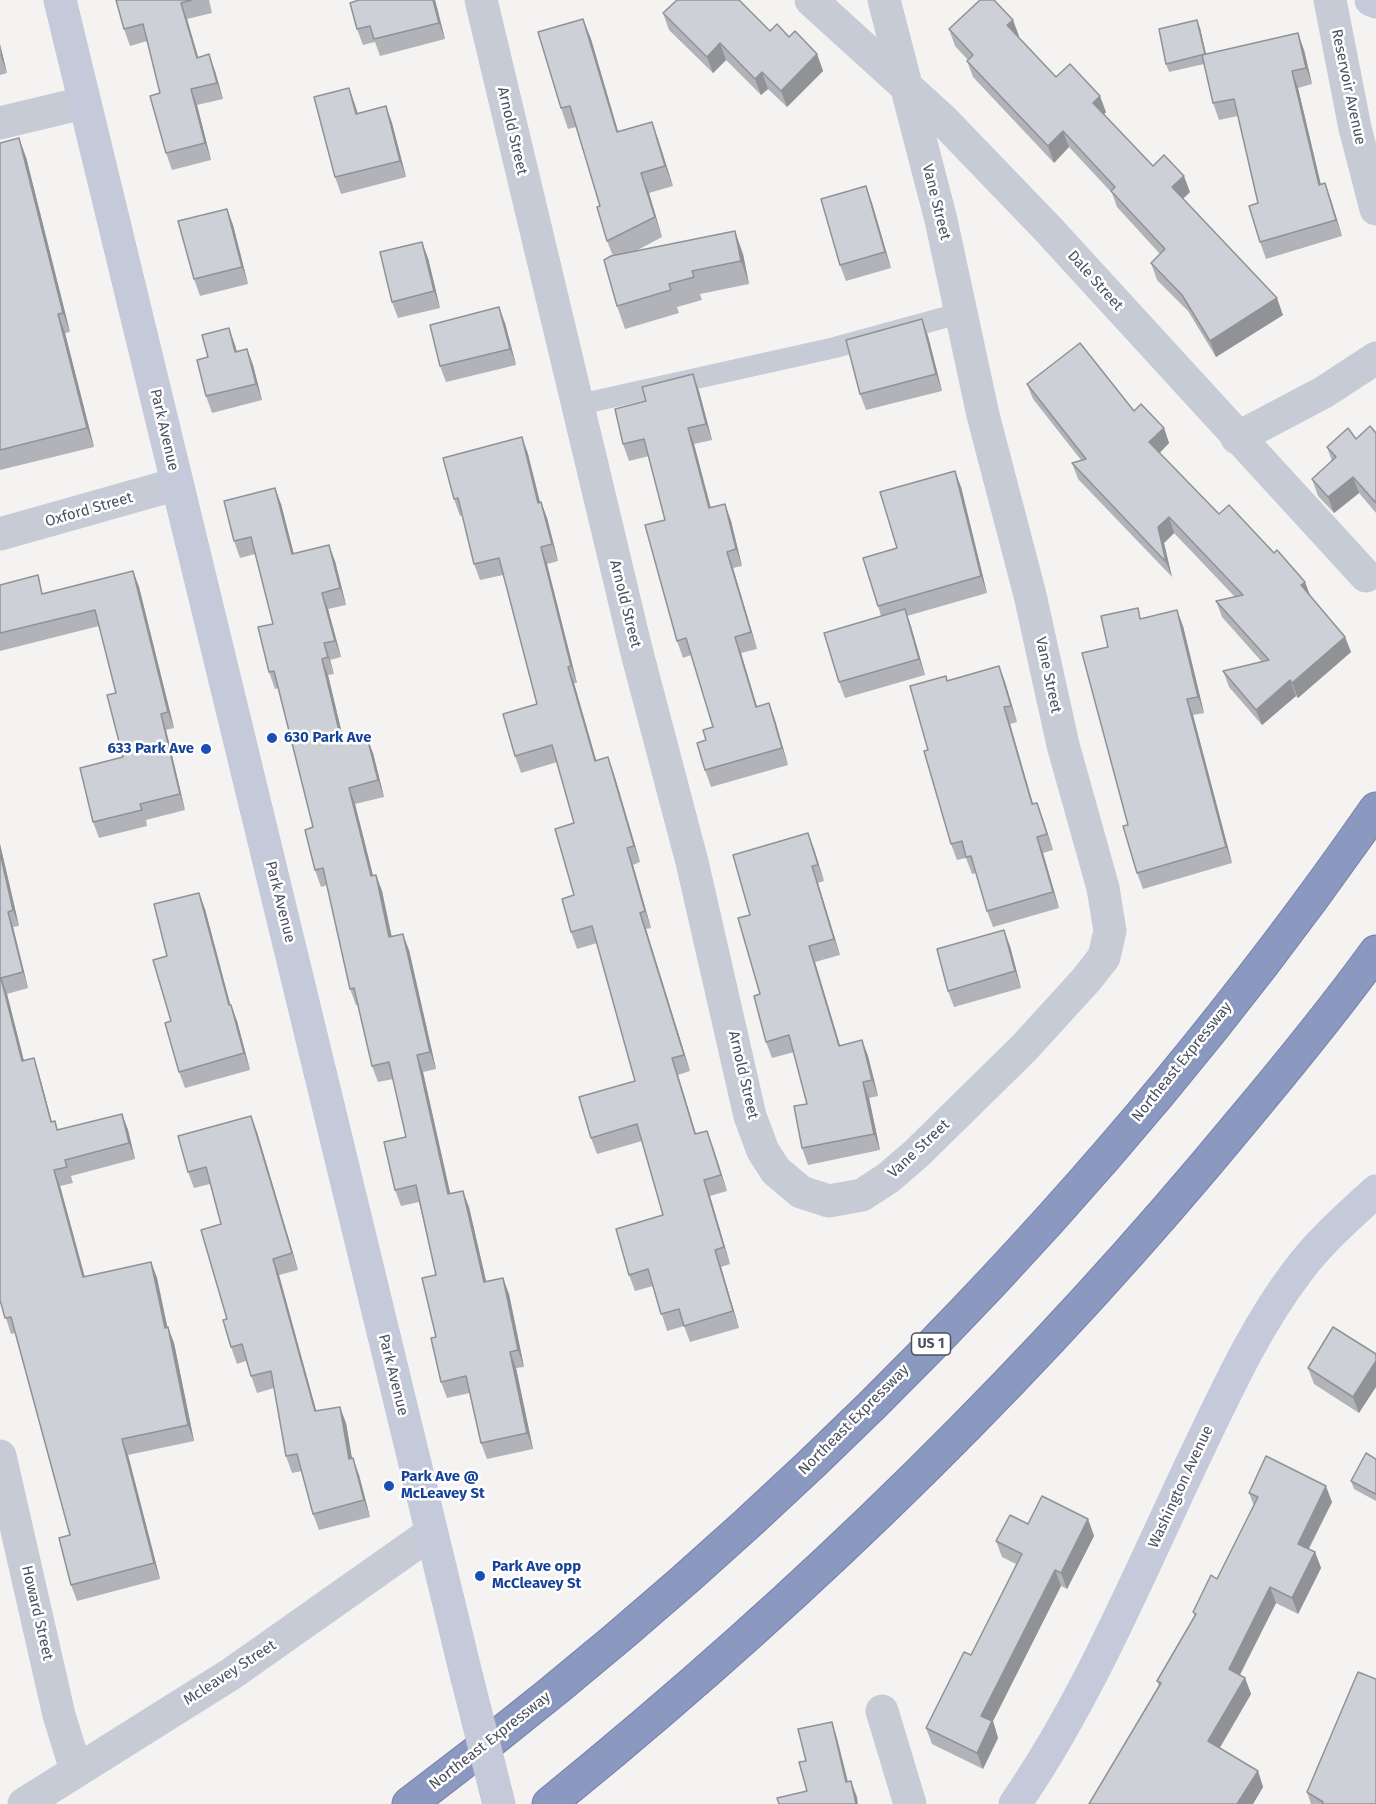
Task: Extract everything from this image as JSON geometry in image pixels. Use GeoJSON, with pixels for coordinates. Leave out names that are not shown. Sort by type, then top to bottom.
{"type":"FeatureCollection","features":[{"type":"Feature","properties":{"kind":"highway","name":"Northeast Expressway"},"geometry":{"type":"LineString","coordinates":[[409,1804],[554,1690],[657,1603],[762,1509],[945,1330],[1035,1235],[1191,1053],[1288,930],[1376,809]]}},
{"type":"Feature","properties":{"kind":"highway"},"geometry":{"type":"LineString","coordinates":[[549,1804],[737,1646],[926,1469],[1018,1375],[1199,1173],[1376,952]]}},
{"type":"Feature","properties":{"kind":"main road","name":"Park Avenue"},"geometry":{"type":"LineString","coordinates":[[60,0],[83,103],[499,1804]]}},
{"type":"Feature","properties":{"kind":"main road"},"geometry":{"type":"LineString","coordinates":[[1371,0],[1376,2]]}},
{"type":"Feature","properties":{"kind":"main road","name":"Washington Avenue"},"geometry":{"type":"LineString","coordinates":[[1015,1804],[1068,1715],[1114,1628],[1227,1390],[1261,1328],[1297,1272],[1339,1225],[1376,1191]]}},
{"type":"Feature","properties":{"kind":"street","name":"Arnold Street"},"geometry":{"type":"LineString","coordinates":[[481,0],[577,405],[692,862],[750,1116],[763,1151],[776,1171],[801,1192]]}},
{"type":"Feature","properties":{"kind":"street","name":"Dale Street"},"geometry":{"type":"LineString","coordinates":[[811,0],[943,120],[1048,229],[1366,576]]}},
{"type":"Feature","properties":{"kind":"street","name":"Vane Street"},"geometry":{"type":"LineString","coordinates":[[801,1192],[829,1201],[862,1195],[895,1172],[1024,1048],[1086,981],[1104,957],[1110,931],[1103,888],[1063,745],[1030,595],[983,415],[941,220],[884,0]]}},
{"type":"Feature","properties":{"kind":"street","name":"Reservoir Avenue"},"geometry":{"type":"LineString","coordinates":[[1330,0],[1355,128],[1376,209]]}},
{"type":"Feature","properties":{"kind":"street"},"geometry":{"type":"LineString","coordinates":[[0,123],[83,103]]}},
{"type":"Feature","properties":{"kind":"street"},"geometry":{"type":"LineString","coordinates":[[1238,438],[1324,392],[1376,358]]}},
{"type":"Feature","properties":{"kind":"street","name":"Oxford Street"},"geometry":{"type":"LineString","coordinates":[[0,534],[177,484]]}},
{"type":"Feature","properties":{"kind":"street","name":"Howard Street"},"geometry":{"type":"LineString","coordinates":[[0,1456],[59,1715],[76,1770]]}},
{"type":"Feature","properties":{"kind":"street","name":"Mcleavey Street"},"geometry":{"type":"LineString","coordinates":[[24,1804],[231,1674],[431,1533]]}},
{"type":"Feature","properties":{"kind":"street"},"geometry":{"type":"LineString","coordinates":[[882,1711],[910,1804]]}},
{"type":"Feature","properties":{"kind":"lane"},"geometry":{"type":"LineString","coordinates":[[577,405],[833,348],[961,313]]}},
{"type":"Feature","properties":{"kind":"building"},"geometry":{"type":"Polygon","coordinates":[[[116,0],[192,0],[181,3],[197,58],[209,54],[217,83],[191,89],[205,143],[166,153],[150,96],[160,93],[143,24],[124,29],[116,0]]]}},
{"type":"Feature","properties":{"kind":"building"},"geometry":{"type":"Polygon","coordinates":[[[359,0],[433,0],[439,23],[374,39],[370,26],[357,29],[350,3],[359,0]]]}},
{"type":"Feature","properties":{"kind":"building"},"geometry":{"type":"Polygon","coordinates":[[[677,0],[739,0],[770,31],[777,24],[789,37],[795,31],[817,54],[781,91],[762,72],[755,79],[720,43],[707,57],[663,13],[677,0]]]}},
{"type":"Feature","properties":{"kind":"building"},"geometry":{"type":"Polygon","coordinates":[[[980,0],[994,0],[1013,20],[1007,25],[1056,77],[1070,64],[1100,96],[1093,103],[1153,166],[1164,155],[1184,176],[1172,187],[1277,298],[1210,341],[1182,295],[1151,263],[1165,249],[1111,191],[1115,187],[1063,131],[1048,146],[967,61],[973,55],[949,29],[980,0]]]}},
{"type":"Feature","properties":{"kind":"building"},"geometry":{"type":"Polygon","coordinates":[[[583,19],[617,132],[652,122],[665,166],[641,173],[655,217],[607,241],[597,207],[600,206],[570,106],[561,108],[538,32],[583,19]]]}},
{"type":"Feature","properties":{"kind":"building"},"geometry":{"type":"Polygon","coordinates":[[[1197,20],[1205,54],[1166,64],[1159,29],[1197,20]]]}},
{"type":"Feature","properties":{"kind":"building"},"geometry":{"type":"Polygon","coordinates":[[[1298,33],[1306,68],[1292,71],[1319,185],[1325,183],[1336,220],[1260,242],[1249,206],[1258,203],[1234,99],[1213,103],[1202,55],[1298,33]]]}},
{"type":"Feature","properties":{"kind":"building"},"geometry":{"type":"Polygon","coordinates":[[[349,88],[356,114],[386,106],[400,161],[335,177],[314,97],[349,88]]]}},
{"type":"Feature","properties":{"kind":"building"},"geometry":{"type":"Polygon","coordinates":[[[19,138],[63,313],[58,314],[87,428],[0,450],[0,143],[19,138]]]}},
{"type":"Feature","properties":{"kind":"building"},"geometry":{"type":"Polygon","coordinates":[[[866,186],[885,252],[840,265],[821,199],[866,186]]]}},
{"type":"Feature","properties":{"kind":"building"},"geometry":{"type":"Polygon","coordinates":[[[227,209],[242,267],[194,279],[178,221],[227,209]]]}},
{"type":"Feature","properties":{"kind":"building"},"geometry":{"type":"Polygon","coordinates":[[[735,231],[741,261],[692,271],[694,277],[669,284],[671,290],[617,306],[604,260],[611,256],[735,231]]]}},
{"type":"Feature","properties":{"kind":"building"},"geometry":{"type":"Polygon","coordinates":[[[422,242],[434,291],[392,302],[380,252],[422,242]]]}},
{"type":"Feature","properties":{"kind":"building"},"geometry":{"type":"Polygon","coordinates":[[[499,307],[510,349],[440,366],[430,325],[499,307]]]}},
{"type":"Feature","properties":{"kind":"building"},"geometry":{"type":"Polygon","coordinates":[[[922,319],[936,374],[860,394],[846,340],[922,319]]]}},
{"type":"Feature","properties":{"kind":"building"},"geometry":{"type":"Polygon","coordinates":[[[229,328],[235,352],[247,349],[256,384],[206,396],[197,360],[208,357],[202,335],[229,328]]]}},
{"type":"Feature","properties":{"kind":"building"},"geometry":{"type":"Polygon","coordinates":[[[1080,343],[1134,411],[1141,404],[1164,428],[1149,442],[1219,514],[1229,505],[1274,553],[1277,550],[1305,582],[1301,585],[1345,637],[1292,683],[1290,680],[1256,710],[1223,671],[1269,660],[1216,601],[1243,595],[1169,517],[1158,527],[1166,562],[1072,463],[1086,459],[1027,384],[1080,343]]]}},
{"type":"Feature","properties":{"kind":"building"},"geometry":{"type":"Polygon","coordinates":[[[693,374],[706,424],[688,428],[709,508],[725,504],[736,549],[727,552],[751,632],[735,637],[756,707],[769,703],[782,748],[705,770],[697,743],[706,740],[703,730],[713,727],[686,638],[677,641],[645,525],[665,520],[644,439],[623,444],[615,409],[646,401],[642,387],[693,374]]]}},
{"type":"Feature","properties":{"kind":"building"},"geometry":{"type":"Polygon","coordinates":[[[1370,426],[1376,433],[1376,503],[1353,477],[1328,497],[1312,479],[1336,457],[1327,447],[1348,428],[1356,439],[1370,426]]]}},
{"type":"Feature","properties":{"kind":"building"},"geometry":{"type":"Polygon","coordinates":[[[522,437],[538,503],[541,502],[552,544],[541,547],[571,666],[568,667],[595,761],[608,757],[634,846],[627,848],[645,911],[640,913],[684,1055],[672,1058],[695,1134],[707,1131],[721,1175],[704,1180],[724,1247],[715,1250],[733,1311],[684,1326],[679,1309],[661,1314],[648,1269],[629,1275],[616,1229],[663,1215],[637,1124],[591,1138],[579,1097],[635,1081],[592,926],[571,932],[562,899],[574,895],[555,829],[574,823],[552,745],[515,756],[503,714],[537,704],[499,558],[474,564],[458,498],[454,499],[443,458],[522,437]]]}},
{"type":"Feature","properties":{"kind":"building"},"geometry":{"type":"Polygon","coordinates":[[[955,471],[981,576],[878,606],[863,558],[897,548],[880,492],[955,471]]]}},
{"type":"Feature","properties":{"kind":"building"},"geometry":{"type":"Polygon","coordinates":[[[275,488],[292,554],[329,545],[340,588],[322,593],[335,641],[324,643],[328,657],[322,659],[342,743],[367,737],[378,780],[349,788],[371,876],[376,875],[389,937],[403,934],[430,1052],[417,1055],[448,1194],[463,1191],[484,1282],[503,1278],[518,1350],[510,1352],[527,1433],[481,1443],[466,1376],[441,1382],[431,1338],[436,1337],[422,1278],[436,1275],[416,1185],[395,1190],[384,1142],[406,1137],[389,1062],[372,1066],[354,988],[350,989],[323,868],[315,870],[305,830],[313,827],[274,671],[269,672],[258,627],[273,624],[251,537],[234,541],[224,501],[275,488]]]}},
{"type":"Feature","properties":{"kind":"building"},"geometry":{"type":"Polygon","coordinates":[[[133,571],[168,712],[161,714],[180,794],[140,804],[142,810],[93,822],[80,768],[123,757],[107,695],[116,693],[95,610],[0,633],[0,585],[38,575],[42,594],[133,571]]]}},
{"type":"Feature","properties":{"kind":"building"},"geometry":{"type":"Polygon","coordinates":[[[1138,608],[1140,619],[1177,610],[1198,697],[1187,699],[1226,847],[1137,873],[1123,826],[1128,825],[1082,653],[1108,647],[1101,616],[1138,608]]]}},
{"type":"Feature","properties":{"kind":"building"},"geometry":{"type":"Polygon","coordinates":[[[905,609],[919,659],[839,682],[824,633],[905,609]]]}},
{"type":"Feature","properties":{"kind":"building"},"geometry":{"type":"Polygon","coordinates":[[[999,666],[1011,706],[1004,707],[1032,804],[1037,803],[1047,834],[1037,837],[1053,892],[987,911],[971,856],[966,857],[962,841],[951,844],[924,751],[928,750],[910,686],[946,676],[947,681],[999,666]]]}},
{"type":"Feature","properties":{"kind":"building"},"geometry":{"type":"Polygon","coordinates":[[[808,833],[818,865],[812,866],[834,939],[809,946],[839,1046],[862,1040],[872,1080],[863,1082],[874,1134],[802,1148],[794,1106],[807,1104],[789,1035],[766,1042],[754,996],[760,994],[738,918],[750,915],[733,855],[808,833]]]}},
{"type":"Feature","properties":{"kind":"building"},"geometry":{"type":"Polygon","coordinates":[[[0,853],[13,910],[8,912],[23,972],[1,978],[22,1061],[34,1058],[51,1122],[55,1121],[57,1130],[122,1114],[129,1143],[65,1160],[67,1167],[54,1170],[83,1277],[151,1262],[165,1328],[168,1327],[188,1425],[122,1439],[154,1563],[71,1585],[59,1538],[70,1535],[11,1317],[5,1318],[0,1300],[0,853]]]}},
{"type":"Feature","properties":{"kind":"building"},"geometry":{"type":"Polygon","coordinates":[[[199,893],[244,1053],[179,1072],[165,1023],[171,1021],[153,960],[167,956],[154,904],[199,893]]]}},
{"type":"Feature","properties":{"kind":"building"},"geometry":{"type":"Polygon","coordinates":[[[1004,930],[1015,971],[948,991],[937,949],[1004,930]]]}},
{"type":"Feature","properties":{"kind":"building"},"geometry":{"type":"Polygon","coordinates":[[[251,1116],[292,1253],[273,1259],[315,1411],[340,1407],[349,1459],[353,1458],[364,1500],[313,1514],[297,1454],[286,1456],[271,1371],[251,1376],[242,1344],[231,1347],[223,1320],[227,1319],[201,1230],[221,1224],[206,1167],[188,1172],[178,1136],[251,1116]]]}},
{"type":"Feature","properties":{"kind":"building"},"geometry":{"type":"Polygon","coordinates":[[[1333,1327],[1376,1354],[1376,1361],[1353,1397],[1308,1368],[1333,1327]]]}},
{"type":"Feature","properties":{"kind":"building"},"geometry":{"type":"Polygon","coordinates":[[[1366,1453],[1376,1459],[1376,1494],[1351,1481],[1366,1453]]]}},
{"type":"Feature","properties":{"kind":"building"},"geometry":{"type":"Polygon","coordinates":[[[1266,1456],[1326,1486],[1298,1544],[1315,1552],[1292,1598],[1270,1587],[1229,1669],[1245,1678],[1208,1741],[1258,1771],[1237,1804],[1089,1804],[1161,1683],[1157,1681],[1196,1614],[1193,1612],[1211,1575],[1217,1579],[1258,1497],[1249,1493],[1266,1456]]]}},
{"type":"Feature","properties":{"kind":"building"},"geometry":{"type":"Polygon","coordinates":[[[1042,1496],[1088,1519],[1061,1573],[1055,1570],[981,1716],[992,1721],[977,1753],[926,1728],[964,1652],[971,1655],[1022,1554],[996,1541],[1010,1515],[1028,1524],[1042,1496]]]}},
{"type":"Feature","properties":{"kind":"building"},"geometry":{"type":"Polygon","coordinates":[[[1358,1672],[1376,1679],[1376,1804],[1322,1804],[1323,1802],[1307,1792],[1358,1672]]]}},
{"type":"Feature","properties":{"kind":"building"},"geometry":{"type":"Polygon","coordinates":[[[832,1722],[846,1782],[851,1781],[856,1804],[779,1804],[777,1798],[807,1791],[799,1762],[806,1761],[798,1729],[832,1722]]]}},
{"type":"Feature","properties":{"kind":"place","name":"630 Park Ave"},"geometry":{"type":"Point","coordinates":[272,738]}},
{"type":"Feature","properties":{"kind":"place","name":"633 Park Ave"},"geometry":{"type":"Point","coordinates":[206,749]}},
{"type":"Feature","properties":{"kind":"place","name":"Park Ave @ McLeavey St"},"geometry":{"type":"Point","coordinates":[389,1486]}},
{"type":"Feature","properties":{"kind":"place","name":"Park Ave opp McCleavey St"},"geometry":{"type":"Point","coordinates":[480,1576]}}]}
